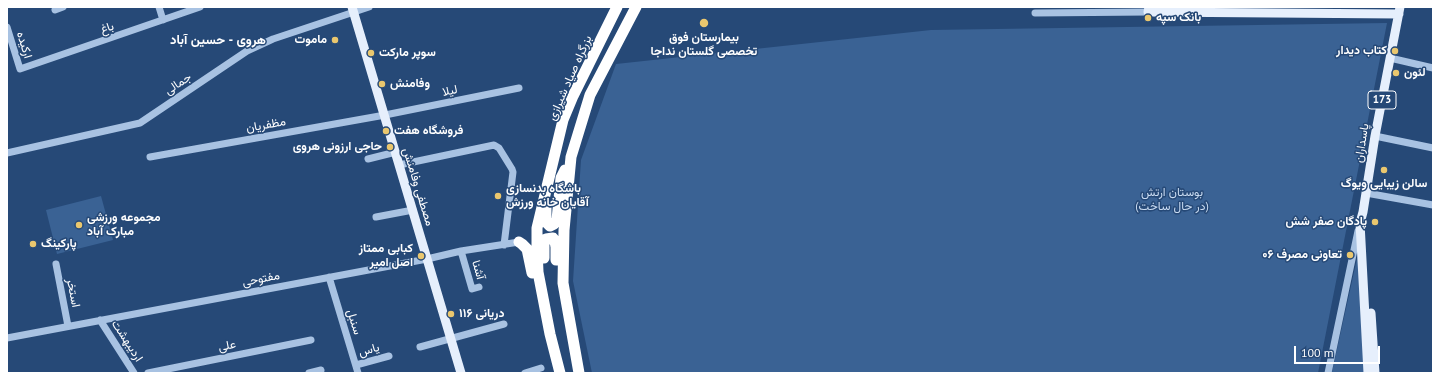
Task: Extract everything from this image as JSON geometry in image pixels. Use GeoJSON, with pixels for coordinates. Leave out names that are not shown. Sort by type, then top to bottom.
{"type":"FeatureCollection","features":[{"type":"Feature","properties":{"kind":"highway","name":"بزرگراه صیاد شیرازی"},"geometry":{"type":"LineString","coordinates":[[560,373],[550,334],[538,272],[536,250],[537,228],[563,120],[573,96],[617,7]]}},
{"type":"Feature","properties":{"kind":"highway","name":"بزرگراه صیاد شیرازی"},"geometry":{"type":"LineString","coordinates":[[579,373],[563,283],[564,230],[571,157],[590,95],[636,7]]}},
{"type":"Feature","properties":{"kind":"highway"},"geometry":{"type":"LineString","coordinates":[[550,170],[545,218],[547,224],[550,226],[557,220],[561,178],[571,157]]}},
{"type":"Feature","properties":{"kind":"highway"},"geometry":{"type":"LineString","coordinates":[[544,298],[544,244],[546,239],[553,238],[555,241],[556,266],[563,283]]}},
{"type":"Feature","properties":{"kind":"highway"},"geometry":{"type":"LineString","coordinates":[[518,242],[525,246],[528,252],[552,370],[554,373]]}},
{"type":"Feature","properties":{"kind":"main road","name":"مصطفی وفامنش"},"geometry":{"type":"LineString","coordinates":[[353,9],[461,373]]}},
{"type":"Feature","properties":{"kind":"main road"},"geometry":{"type":"LineString","coordinates":[[1146,9],[1400,11]]}},
{"type":"Feature","properties":{"kind":"main road","name":"پاسداران"},"geometry":{"type":"LineString","coordinates":[[1368,373],[1360,223],[1375,136],[1400,11]]}},
{"type":"Feature","properties":{"kind":"main road","name":"پاسداران"},"geometry":{"type":"LineString","coordinates":[[1363,212],[1375,373]]}},
{"type":"Feature","properties":{"kind":"street"},"geometry":{"type":"LineString","coordinates":[[54,10],[63,7]]}},
{"type":"Feature","properties":{"kind":"street"},"geometry":{"type":"LineString","coordinates":[[159,7],[163,20]]}},
{"type":"Feature","properties":{"kind":"street","name":"باغ"},"geometry":{"type":"LineString","coordinates":[[20,69],[200,7]]}},
{"type":"Feature","properties":{"kind":"street","name":"جمالی"},"geometry":{"type":"LineString","coordinates":[[7,153],[140,123],[247,51],[273,39],[353,9],[369,7]]}},
{"type":"Feature","properties":{"kind":"street"},"geometry":{"type":"LineString","coordinates":[[1035,13],[1146,9]]}},
{"type":"Feature","properties":{"kind":"street","name":"ارکیده"},"geometry":{"type":"LineString","coordinates":[[7,27],[20,69]]}},
{"type":"Feature","properties":{"kind":"street"},"geometry":{"type":"LineString","coordinates":[[1390,58],[1433,68]]}},
{"type":"Feature","properties":{"kind":"street","name":"لیلا"},"geometry":{"type":"LineString","coordinates":[[385,115],[519,88]]}},
{"type":"Feature","properties":{"kind":"street","name":"مظفریان"},"geometry":{"type":"LineString","coordinates":[[150,157],[385,115]]}},
{"type":"Feature","properties":{"kind":"street"},"geometry":{"type":"LineString","coordinates":[[1375,136],[1433,148]]}},
{"type":"Feature","properties":{"kind":"street"},"geometry":{"type":"LineString","coordinates":[[399,165],[494,145],[499,148],[512,169],[504,245]]}},
{"type":"Feature","properties":{"kind":"street"},"geometry":{"type":"LineString","coordinates":[[368,159],[396,152]]}},
{"type":"Feature","properties":{"kind":"street"},"geometry":{"type":"LineString","coordinates":[[1366,193],[1433,205]]}},
{"type":"Feature","properties":{"kind":"street"},"geometry":{"type":"LineString","coordinates":[[376,217],[413,210]]}},
{"type":"Feature","properties":{"kind":"street"},"geometry":{"type":"LineString","coordinates":[[1328,373],[1360,223]]}},
{"type":"Feature","properties":{"kind":"street","name":"مفتوحی"},"geometry":{"type":"LineString","coordinates":[[7,338],[428,259],[461,251],[518,242]]}},
{"type":"Feature","properties":{"kind":"street","name":"آشنا"},"geometry":{"type":"LineString","coordinates":[[461,251],[472,289],[479,287]]}},
{"type":"Feature","properties":{"kind":"street","name":"استخر"},"geometry":{"type":"LineString","coordinates":[[56,264],[68,326]]}},
{"type":"Feature","properties":{"kind":"street","name":"سنبل"},"geometry":{"type":"LineString","coordinates":[[329,277],[358,373]]}},
{"type":"Feature","properties":{"kind":"street","name":"اردیبهشت"},"geometry":{"type":"LineString","coordinates":[[100,320],[134,373]]}},
{"type":"Feature","properties":{"kind":"street"},"geometry":{"type":"LineString","coordinates":[[420,347],[504,324]]}},
{"type":"Feature","properties":{"kind":"street","name":"علی"},"geometry":{"type":"LineString","coordinates":[[148,373],[311,340]]}},
{"type":"Feature","properties":{"kind":"street","name":"یاس"},"geometry":{"type":"LineString","coordinates":[[356,365],[389,356]]}},
{"type":"Feature","properties":{"kind":"street"},"geometry":{"type":"LineString","coordinates":[[525,373],[541,368]]}},
{"type":"Feature","properties":{"kind":"street"},"geometry":{"type":"LineString","coordinates":[[309,373],[321,370]]}},
{"type":"Feature","properties":{"kind":"green space","name":"بوستان ارتش (در حال ساخت)"},"geometry":{"type":"Polygon","coordinates":[[[1387,23],[1318,373],[592,373],[573,281],[581,160],[616,64],[931,30],[1387,23]]]}},
{"type":"Feature","properties":{"kind":"green space","name":"مجموعه ورزشی مبارک آباد"},"geometry":{"type":"Polygon","coordinates":[[[101,196],[113,240],[57,254],[46,210],[101,196]]]}},
{"type":"Feature","properties":{"kind":"green space"},"geometry":{"type":"Polygon","coordinates":[[[1358,254],[1366,373],[1332,373],[1332,372],[1358,254]]]}},
{"type":"Feature","properties":{"kind":"place","name":"بانک سپه"},"geometry":{"type":"Point","coordinates":[1148,18]}},
{"type":"Feature","properties":{"kind":"place","name":"بیمارستان فوق تخصصی گلستان نداجا"},"geometry":{"type":"Point","coordinates":[704,23]}},
{"type":"Feature","properties":{"kind":"place","name":"ماموت"},"geometry":{"type":"Point","coordinates":[335,40]}},
{"type":"Feature","properties":{"kind":"place","name":"کتاب دیدار"},"geometry":{"type":"Point","coordinates":[1395,51]}},
{"type":"Feature","properties":{"kind":"place","name":"سوپر مارکت"},"geometry":{"type":"Point","coordinates":[371,53]}},
{"type":"Feature","properties":{"kind":"place","name":"لئون"},"geometry":{"type":"Point","coordinates":[1396,73]}},
{"type":"Feature","properties":{"kind":"place","name":"وفامنش"},"geometry":{"type":"Point","coordinates":[382,84]}},
{"type":"Feature","properties":{"kind":"place","name":"فروشگاه هفت"},"geometry":{"type":"Point","coordinates":[386,131]}},
{"type":"Feature","properties":{"kind":"place","name":"حاجی ارزونی هروی"},"geometry":{"type":"Point","coordinates":[390,147]}},
{"type":"Feature","properties":{"kind":"place","name":"سالن زیبایی ویوگ"},"geometry":{"type":"Point","coordinates":[1384,170]}},
{"type":"Feature","properties":{"kind":"place","name":"باشگاه بدنسازی آقایان خانه ورزش"},"geometry":{"type":"Point","coordinates":[498,196]}},
{"type":"Feature","properties":{"kind":"place","name":"پادگان صفر شش"},"geometry":{"type":"Point","coordinates":[1375,222]}},
{"type":"Feature","properties":{"kind":"place","name":"مجموعه ورزشی مبارک آباد"},"geometry":{"type":"Point","coordinates":[79,225]}},
{"type":"Feature","properties":{"kind":"place","name":"پارکینگ"},"geometry":{"type":"Point","coordinates":[33,244]}},
{"type":"Feature","properties":{"kind":"place","name":"تعاونی مصرف ۰۶"},"geometry":{"type":"Point","coordinates":[1350,255]}},
{"type":"Feature","properties":{"kind":"place","name":"کبابی ممتاز اصل امیر"},"geometry":{"type":"Point","coordinates":[421,256]}},
{"type":"Feature","properties":{"kind":"place","name":"دریانی ١١۶"},"geometry":{"type":"Point","coordinates":[451,314]}},
{"type":"Feature","properties":{"kind":"district","name":"هروی - حسین آباد"},"geometry":{"type":"Point","coordinates":[218,40]}}]}
